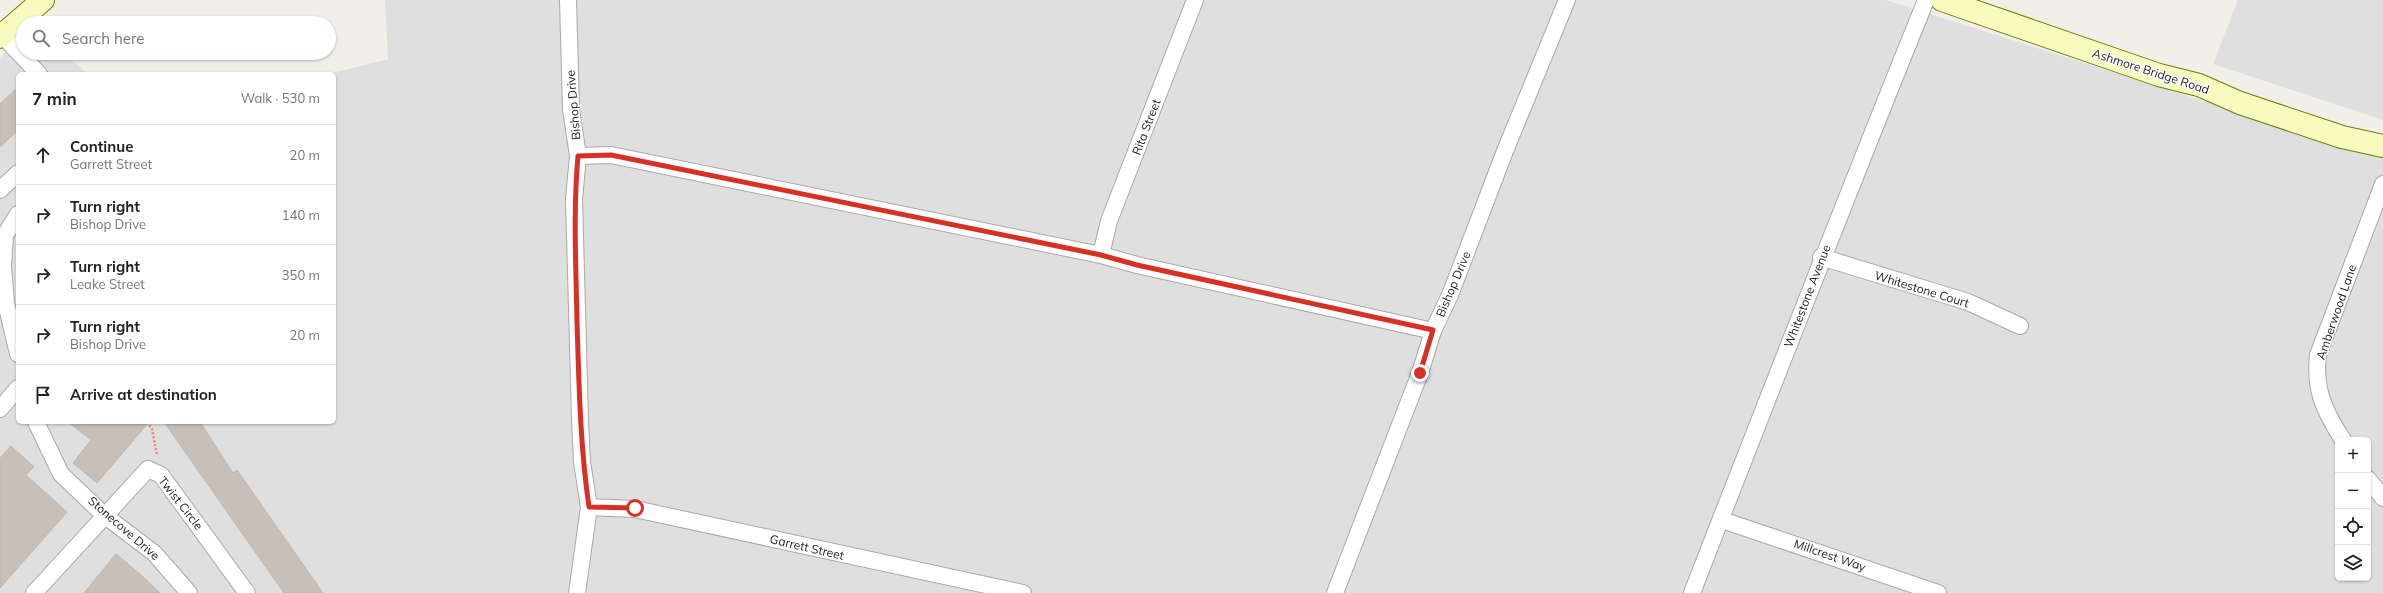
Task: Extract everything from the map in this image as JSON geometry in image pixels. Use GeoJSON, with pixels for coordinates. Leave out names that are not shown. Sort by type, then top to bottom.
{"type":"FeatureCollection","features":[{"type":"Feature","properties":{"kind":"main road"},"geometry":{"type":"LineString","coordinates":[[24,16],[43,0]]}},
{"type":"Feature","properties":{"kind":"main road","name":"Ashmore Bridge Road"},"geometry":{"type":"LineString","coordinates":[[1942,0],[2159,75],[2199,85],[2247,105],[2342,137],[2383,146]]}},
{"type":"Feature","properties":{"kind":"main road"},"geometry":{"type":"LineString","coordinates":[[1,36],[16,23]]}},
{"type":"Feature","properties":{"kind":"street","name":"Bishop Drive"},"geometry":{"type":"LineString","coordinates":[[568,0],[571,109],[578,156],[574,198],[580,419],[582,462],[589,507],[577,593]]}},
{"type":"Feature","properties":{"kind":"street","name":"Rita Street"},"geometry":{"type":"LineString","coordinates":[[1101,255],[1109,221],[1195,0]]}},
{"type":"Feature","properties":{"kind":"street","name":"Bishop Drive"},"geometry":{"type":"LineString","coordinates":[[1335,593],[1420,373],[1433,330],[1450,295],[1505,151],[1567,0]]}},
{"type":"Feature","properties":{"kind":"street","name":"Whitestone Avenue"},"geometry":{"type":"LineString","coordinates":[[1692,593],[1722,520],[1821,257],[1926,0]]}},
{"type":"Feature","properties":{"kind":"street"},"geometry":{"type":"LineString","coordinates":[[1,36],[16,51]]}},
{"type":"Feature","properties":{"kind":"street"},"geometry":{"type":"LineString","coordinates":[[25,60],[37,72]]}},
{"type":"Feature","properties":{"kind":"street"},"geometry":{"type":"LineString","coordinates":[[578,156],[611,155],[1101,255],[1152,268],[1433,330]]}},
{"type":"Feature","properties":{"kind":"street"},"geometry":{"type":"LineString","coordinates":[[0,190],[16,175]]}},
{"type":"Feature","properties":{"kind":"street","name":"Amberwood Lane"},"geometry":{"type":"LineString","coordinates":[[2341,437],[2320,395],[2316,374],[2318,355],[2383,184]]}},
{"type":"Feature","properties":{"kind":"street"},"geometry":{"type":"LineString","coordinates":[[16,217],[5,235],[3,266],[6,303],[16,346]]}},
{"type":"Feature","properties":{"kind":"street","name":"Whitestone Court"},"geometry":{"type":"LineString","coordinates":[[1821,257],[1968,302],[2020,326]]}},
{"type":"Feature","properties":{"kind":"street"},"geometry":{"type":"LineString","coordinates":[[3,266],[16,275]]}},
{"type":"Feature","properties":{"kind":"street"},"geometry":{"type":"LineString","coordinates":[[0,409],[16,390]]}},
{"type":"Feature","properties":{"kind":"street","name":"Stonecove Drive"},"geometry":{"type":"LineString","coordinates":[[37,424],[61,474],[104,515],[154,553],[189,593]]}},
{"type":"Feature","properties":{"kind":"street","name":"Twist Circle"},"geometry":{"type":"LineString","coordinates":[[104,515],[148,469],[161,476],[247,593]]}},
{"type":"Feature","properties":{"kind":"street"},"geometry":{"type":"LineString","coordinates":[[2371,483],[2383,498]]}},
{"type":"Feature","properties":{"kind":"street","name":"Garrett Street"},"geometry":{"type":"LineString","coordinates":[[589,507],[635,508],[1023,593]]}},
{"type":"Feature","properties":{"kind":"street"},"geometry":{"type":"LineString","coordinates":[[34,593],[104,515]]}},
{"type":"Feature","properties":{"kind":"street","name":"Millcrest Way"},"geometry":{"type":"LineString","coordinates":[[1722,520],[1938,593]]}},
{"type":"Feature","properties":{"kind":"path"},"geometry":{"type":"LineString","coordinates":[[148,424],[152,429],[161,476]]}},
{"type":"Feature","properties":{"kind":"shaded area"},"geometry":{"type":"Polygon","coordinates":[[[385,0],[1886,0],[2383,158],[2383,593],[0,593],[0,58],[16,41],[16,60],[73,60],[86,72],[16,72],[16,424],[336,424],[336,72],[388,59],[385,0]]]}},
{"type":"Feature","properties":{"kind":"shaded area"},"geometry":{"type":"Polygon","coordinates":[[[2238,0],[2383,0],[2383,120],[2213,64],[2238,0]]]}},
{"type":"Feature","properties":{"kind":"building"},"geometry":{"type":"Polygon","coordinates":[[[16,89],[16,132],[0,147],[0,104],[16,89]]]}},
{"type":"Feature","properties":{"kind":"building"},"geometry":{"type":"Polygon","coordinates":[[[71,424],[147,424],[97,483],[73,463],[91,440],[71,424]]]}},
{"type":"Feature","properties":{"kind":"building"},"geometry":{"type":"Polygon","coordinates":[[[165,424],[201,424],[233,473],[237,470],[323,593],[284,593],[165,424]]]}},
{"type":"Feature","properties":{"kind":"building"},"geometry":{"type":"Polygon","coordinates":[[[11,446],[34,467],[26,475],[67,512],[0,588],[0,458],[11,446]]]}},
{"type":"Feature","properties":{"kind":"building"},"geometry":{"type":"Polygon","coordinates":[[[116,554],[140,574],[160,593],[84,593],[116,554]]]}},
{"type":"Feature","properties":{"kind":"route"},"geometry":{"type":"LineString","coordinates":[[635,508],[589,507],[582,462],[580,419],[574,198],[578,156],[611,155],[1050,246],[1101,255],[1137,265],[1287,299],[1433,330],[1420,373]]}}]}
